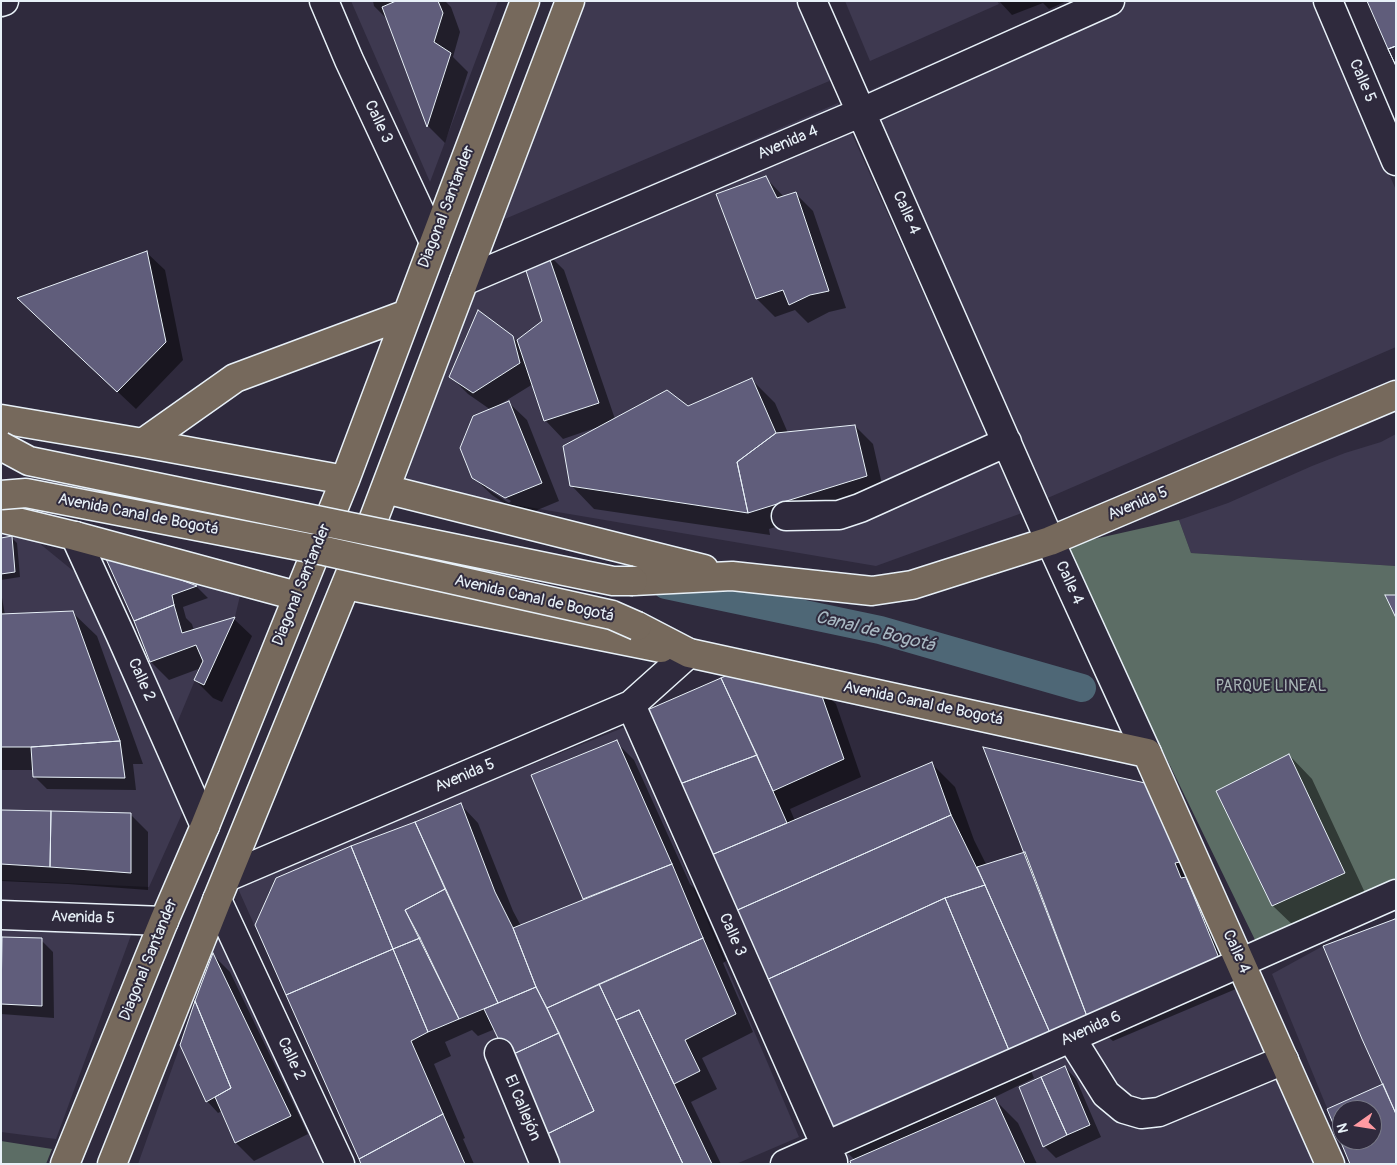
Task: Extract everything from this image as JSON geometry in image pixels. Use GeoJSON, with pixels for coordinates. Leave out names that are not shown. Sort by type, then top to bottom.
{"type":"FeatureCollection","features":[{"type":"Feature","properties":{"kind":"main road","name":"Diagonal Santander"},"geometry":{"type":"LineString","coordinates":[[65,1164],[205,826],[345,480],[525,1]]}},
{"type":"Feature","properties":{"kind":"main road"},"geometry":{"type":"LineString","coordinates":[[112,1164],[222,888],[374,518],[570,1]]}},
{"type":"Feature","properties":{"kind":"main road"},"geometry":{"type":"LineString","coordinates":[[143,443],[235,378],[407,314]]}},
{"type":"Feature","properties":{"kind":"main road","name":"Avenida 5"},"geometry":{"type":"LineString","coordinates":[[872,590],[912,585],[1050,541],[1396,396]]}},
{"type":"Feature","properties":{"kind":"main road"},"geometry":{"type":"LineString","coordinates":[[1,419],[345,480]]}},
{"type":"Feature","properties":{"kind":"main road","name":"Avenida Canal de Bogotá"},"geometry":{"type":"LineString","coordinates":[[1,446],[29,461],[613,581],[732,576],[872,590]]}},
{"type":"Feature","properties":{"kind":"main road"},"geometry":{"type":"LineString","coordinates":[[385,489],[732,576]]}},
{"type":"Feature","properties":{"kind":"main road","name":"Avenida Canal de Bogotá"},"geometry":{"type":"LineString","coordinates":[[1,495],[26,493],[325,551],[612,615],[690,654],[1147,753]]}},
{"type":"Feature","properties":{"kind":"main road"},"geometry":{"type":"LineString","coordinates":[[1,518],[297,596]]}},
{"type":"Feature","properties":{"kind":"main road"},"geometry":{"type":"LineString","coordinates":[[346,585],[690,654]]}},
{"type":"Feature","properties":{"kind":"main road","name":"Calle 4"},"geometry":{"type":"LineString","coordinates":[[1147,753],[1330,1164]]}},
{"type":"Feature","properties":{"kind":"street","name":"Calle 3"},"geometry":{"type":"LineString","coordinates":[[324,1],[434,242]]}},
{"type":"Feature","properties":{"kind":"street","name":"Calle 4"},"geometry":{"type":"LineString","coordinates":[[812,1],[1050,541],[1147,753]]}},
{"type":"Feature","properties":{"kind":"street","name":"Avenida 4"},"geometry":{"type":"LineString","coordinates":[[464,281],[862,112],[1110,1]]}},
{"type":"Feature","properties":{"kind":"street","name":"Calle 5"},"geometry":{"type":"LineString","coordinates":[[1328,1],[1396,161]]}},
{"type":"Feature","properties":{"kind":"street"},"geometry":{"type":"LineString","coordinates":[[786,516],[838,515],[860,508],[1007,442]]}},
{"type":"Feature","properties":{"kind":"street","name":"Calle 2"},"geometry":{"type":"LineString","coordinates":[[75,536],[205,826]]}},
{"type":"Feature","properties":{"kind":"street","name":"Avenida 5"},"geometry":{"type":"LineString","coordinates":[[222,888],[631,705],[690,654]]}},
{"type":"Feature","properties":{"kind":"street","name":"Calle 3"},"geometry":{"type":"LineString","coordinates":[[631,705],[829,1155]]}},
{"type":"Feature","properties":{"kind":"street","name":"Calle 2"},"geometry":{"type":"LineString","coordinates":[[222,888],[340,1164]]}},
{"type":"Feature","properties":{"kind":"street","name":"Avenida 6"},"geometry":{"type":"LineString","coordinates":[[785,1164],[829,1155],[1071,1038],[1396,894]]}},
{"type":"Feature","properties":{"kind":"street","name":"Avenida 5"},"geometry":{"type":"LineString","coordinates":[[1,915],[164,922]]}},
{"type":"Feature","properties":{"kind":"street"},"geometry":{"type":"LineString","coordinates":[[1071,1038],[1106,1094],[1124,1109],[1141,1114],[1159,1112],[1284,1060]]}},
{"type":"Feature","properties":{"kind":"street","name":"El Callejón"},"geometry":{"type":"LineString","coordinates":[[499,1053],[545,1164]]}},
{"type":"Feature","properties":{"kind":"shaded area"},"geometry":{"type":"Polygon","coordinates":[[[351,1],[498,1],[430,182],[351,1]]]}},
{"type":"Feature","properties":{"kind":"shaded area"},"geometry":{"type":"Polygon","coordinates":[[[575,1],[798,1],[834,79],[486,227],[575,1]]]}},
{"type":"Feature","properties":{"kind":"shaded area"},"geometry":{"type":"Polygon","coordinates":[[[845,1],[997,1],[999,4],[870,61],[845,1]]]}},
{"type":"Feature","properties":{"kind":"shaded area"},"geometry":{"type":"Polygon","coordinates":[[[1074,1],[1314,1],[1396,190],[1396,347],[1043,500],[866,92],[1074,1]]]}},
{"type":"Feature","properties":{"kind":"shaded area"},"geometry":{"type":"Polygon","coordinates":[[[838,103],[1022,513],[876,566],[404,486],[480,258],[838,103]]]}},
{"type":"Feature","properties":{"kind":"shaded area"},"geometry":{"type":"Polygon","coordinates":[[[1396,434],[1396,566],[1191,553],[1179,520],[1228,503],[1312,466],[1381,442],[1396,434]]]}},
{"type":"Feature","properties":{"kind":"shaded area"},"geometry":{"type":"Polygon","coordinates":[[[1,523],[17,525],[77,574],[186,805],[149,887],[1,880],[1,523]]]}},
{"type":"Feature","properties":{"kind":"shaded area"},"geometry":{"type":"Polygon","coordinates":[[[200,579],[242,587],[235,617],[182,633],[172,595],[197,586],[200,579]]]}},
{"type":"Feature","properties":{"kind":"shaded area"},"geometry":{"type":"Polygon","coordinates":[[[196,645],[203,661],[177,723],[172,726],[150,662],[196,645]]]}},
{"type":"Feature","properties":{"kind":"shaded area"},"geometry":{"type":"Polygon","coordinates":[[[625,727],[799,1137],[736,1164],[361,1164],[236,884],[625,727]]]}},
{"type":"Feature","properties":{"kind":"shaded area"},"geometry":{"type":"Polygon","coordinates":[[[1396,918],[1396,1164],[1350,1164],[1344,1150],[1382,1150],[1382,1100],[1332,1100],[1332,1120],[1272,974],[1323,946],[1396,918]]]}},
{"type":"Feature","properties":{"kind":"shaded area"},"geometry":{"type":"Polygon","coordinates":[[[1,923],[134,927],[56,1139],[1,1132],[1,923]]]}},
{"type":"Feature","properties":{"kind":"shaded area"},"geometry":{"type":"Polygon","coordinates":[[[223,925],[324,1164],[138,1164],[223,925]]]}},
{"type":"Feature","properties":{"kind":"shaded area"},"geometry":{"type":"Polygon","coordinates":[[[1241,979],[1320,1164],[844,1164],[841,1157],[1241,979]]]}},
{"type":"Feature","properties":{"kind":"green space","name":"PARQUE LINEAL"},"geometry":{"type":"Polygon","coordinates":[[[1179,520],[1191,553],[1396,566],[1396,885],[1258,946],[1063,546],[1179,520]]]}},
{"type":"Feature","properties":{"kind":"green space"},"geometry":{"type":"Polygon","coordinates":[[[1,1141],[52,1149],[46,1164],[1,1164],[1,1141]]]}},
{"type":"Feature","properties":{"kind":"building"},"geometry":{"type":"Polygon","coordinates":[[[396,1],[438,1],[443,13],[434,42],[451,53],[427,127],[382,7],[396,1]]]}},
{"type":"Feature","properties":{"kind":"building"},"geometry":{"type":"Polygon","coordinates":[[[1367,1],[1396,1],[1396,46],[1388,49],[1367,1]]]}},
{"type":"Feature","properties":{"kind":"building"},"geometry":{"type":"Polygon","coordinates":[[[1396,46],[1396,66],[1388,49],[1396,46]]]}},
{"type":"Feature","properties":{"kind":"building"},"geometry":{"type":"Polygon","coordinates":[[[1396,46],[1396,66],[1388,49],[1396,46]]]}},
{"type":"Feature","properties":{"kind":"building"},"geometry":{"type":"Polygon","coordinates":[[[766,176],[777,198],[796,192],[829,291],[810,295],[789,305],[783,290],[756,299],[716,194],[766,176]]]}},
{"type":"Feature","properties":{"kind":"building"},"geometry":{"type":"Polygon","coordinates":[[[147,251],[166,342],[117,392],[17,298],[147,251]]]}},
{"type":"Feature","properties":{"kind":"building"},"geometry":{"type":"Polygon","coordinates":[[[547,251],[599,403],[544,421],[517,340],[542,321],[522,258],[547,251]]]}},
{"type":"Feature","properties":{"kind":"building"},"geometry":{"type":"Polygon","coordinates":[[[478,310],[513,336],[520,363],[473,393],[449,377],[478,310]]]}},
{"type":"Feature","properties":{"kind":"building"},"geometry":{"type":"Polygon","coordinates":[[[752,378],[776,433],[737,462],[748,513],[570,486],[563,446],[667,390],[688,406],[752,378]]]}},
{"type":"Feature","properties":{"kind":"building"},"geometry":{"type":"Polygon","coordinates":[[[509,401],[542,483],[505,498],[472,478],[460,448],[473,416],[509,401]]]}},
{"type":"Feature","properties":{"kind":"building"},"geometry":{"type":"Polygon","coordinates":[[[855,425],[867,476],[748,513],[737,462],[776,433],[855,425]]]}},
{"type":"Feature","properties":{"kind":"building"},"geometry":{"type":"Polygon","coordinates":[[[12,536],[15,572],[1,574],[1,538],[12,536]]]}},
{"type":"Feature","properties":{"kind":"building"},"geometry":{"type":"Polygon","coordinates":[[[102,550],[197,586],[172,595],[174,605],[134,621],[102,550]]]}},
{"type":"Feature","properties":{"kind":"building"},"geometry":{"type":"Polygon","coordinates":[[[1385,595],[1396,595],[1396,618],[1385,595]]]}},
{"type":"Feature","properties":{"kind":"building"},"geometry":{"type":"Polygon","coordinates":[[[174,605],[182,633],[235,617],[204,685],[194,680],[203,661],[196,645],[150,662],[134,621],[174,605]]]}},
{"type":"Feature","properties":{"kind":"building"},"geometry":{"type":"Polygon","coordinates":[[[73,611],[120,741],[31,747],[1,747],[1,614],[73,611]]]}},
{"type":"Feature","properties":{"kind":"building"},"geometry":{"type":"Polygon","coordinates":[[[741,669],[818,685],[844,759],[773,791],[721,678],[741,669]]]}},
{"type":"Feature","properties":{"kind":"building"},"geometry":{"type":"Polygon","coordinates":[[[721,678],[757,755],[677,785],[645,711],[721,678]]]}},
{"type":"Feature","properties":{"kind":"building"},"geometry":{"type":"Polygon","coordinates":[[[617,740],[672,864],[583,899],[531,775],[617,740]]]}},
{"type":"Feature","properties":{"kind":"building"},"geometry":{"type":"Polygon","coordinates":[[[120,741],[125,778],[33,777],[31,747],[120,741]]]}},
{"type":"Feature","properties":{"kind":"building"},"geometry":{"type":"Polygon","coordinates":[[[983,747],[1145,783],[1180,862],[1175,863],[1181,878],[1186,877],[1221,963],[1088,1019],[983,747]]]}},
{"type":"Feature","properties":{"kind":"building"},"geometry":{"type":"Polygon","coordinates":[[[1289,754],[1345,873],[1272,906],[1216,791],[1289,754]]]}},
{"type":"Feature","properties":{"kind":"building"},"geometry":{"type":"Polygon","coordinates":[[[757,755],[787,823],[709,856],[677,785],[757,755]]]}},
{"type":"Feature","properties":{"kind":"building"},"geometry":{"type":"Polygon","coordinates":[[[932,762],[951,815],[733,912],[709,856],[932,762]]]}},
{"type":"Feature","properties":{"kind":"building"},"geometry":{"type":"Polygon","coordinates":[[[461,803],[495,892],[513,928],[536,987],[498,1003],[415,822],[461,803]]]}},
{"type":"Feature","properties":{"kind":"building"},"geometry":{"type":"Polygon","coordinates":[[[1,810],[51,811],[50,867],[1,864],[1,810]]]}},
{"type":"Feature","properties":{"kind":"building"},"geometry":{"type":"Polygon","coordinates":[[[51,811],[131,813],[131,873],[50,867],[51,811]]]}},
{"type":"Feature","properties":{"kind":"building"},"geometry":{"type":"Polygon","coordinates":[[[951,815],[985,885],[945,898],[764,981],[733,912],[951,815]]]}},
{"type":"Feature","properties":{"kind":"building"},"geometry":{"type":"Polygon","coordinates":[[[415,822],[445,889],[405,910],[420,938],[393,949],[351,846],[415,822]]]}},
{"type":"Feature","properties":{"kind":"building"},"geometry":{"type":"Polygon","coordinates":[[[351,846],[393,949],[286,995],[255,925],[276,878],[351,846]]]}},
{"type":"Feature","properties":{"kind":"building"},"geometry":{"type":"Polygon","coordinates":[[[1025,852],[1088,1019],[1051,1035],[977,867],[1025,852]]]}},
{"type":"Feature","properties":{"kind":"building"},"geometry":{"type":"Polygon","coordinates":[[[672,864],[703,938],[547,1008],[536,987],[513,928],[672,864]]]}},
{"type":"Feature","properties":{"kind":"building"},"geometry":{"type":"Polygon","coordinates":[[[985,885],[1051,1035],[1011,1055],[945,898],[985,885]]]}},
{"type":"Feature","properties":{"kind":"building"},"geometry":{"type":"Polygon","coordinates":[[[445,889],[498,1003],[459,1019],[405,910],[445,889]]]}},
{"type":"Feature","properties":{"kind":"building"},"geometry":{"type":"Polygon","coordinates":[[[945,898],[1011,1055],[835,1142],[764,981],[945,898]]]}},
{"type":"Feature","properties":{"kind":"building"},"geometry":{"type":"Polygon","coordinates":[[[1396,920],[1396,1114],[1323,946],[1396,920]]]}},
{"type":"Feature","properties":{"kind":"building"},"geometry":{"type":"Polygon","coordinates":[[[2,937],[42,938],[42,1006],[1,1004],[2,937]]]}},
{"type":"Feature","properties":{"kind":"building"},"geometry":{"type":"Polygon","coordinates":[[[420,938],[459,1019],[428,1032],[393,949],[420,938]]]}},
{"type":"Feature","properties":{"kind":"building"},"geometry":{"type":"Polygon","coordinates":[[[703,938],[736,1014],[685,1040],[700,1071],[674,1084],[639,1010],[616,1020],[599,984],[703,938]]]}},
{"type":"Feature","properties":{"kind":"building"},"geometry":{"type":"Polygon","coordinates":[[[393,949],[428,1032],[411,1041],[443,1114],[359,1159],[286,995],[393,949]]]}},
{"type":"Feature","properties":{"kind":"building"},"geometry":{"type":"Polygon","coordinates":[[[213,953],[291,1116],[235,1143],[215,1097],[231,1088],[195,1001],[213,953]]]}},
{"type":"Feature","properties":{"kind":"building"},"geometry":{"type":"Polygon","coordinates":[[[599,984],[683,1164],[553,1164],[541,1137],[594,1111],[547,1008],[599,984]]]}},
{"type":"Feature","properties":{"kind":"building"},"geometry":{"type":"Polygon","coordinates":[[[536,987],[559,1033],[507,1057],[484,1009],[536,987]]]}},
{"type":"Feature","properties":{"kind":"building"},"geometry":{"type":"Polygon","coordinates":[[[195,1001],[231,1088],[206,1102],[180,1045],[195,1001]]]}},
{"type":"Feature","properties":{"kind":"building"},"geometry":{"type":"Polygon","coordinates":[[[639,1010],[712,1164],[683,1164],[616,1020],[639,1010]]]}},
{"type":"Feature","properties":{"kind":"building"},"geometry":{"type":"Polygon","coordinates":[[[559,1033],[594,1111],[541,1137],[507,1057],[559,1033]]]}},
{"type":"Feature","properties":{"kind":"building"},"geometry":{"type":"Polygon","coordinates":[[[1065,1066],[1090,1125],[1067,1135],[1041,1077],[1065,1066]]]}},
{"type":"Feature","properties":{"kind":"building"},"geometry":{"type":"Polygon","coordinates":[[[1041,1077],[1067,1135],[1043,1147],[1019,1087],[1041,1077]]]}},
{"type":"Feature","properties":{"kind":"building"},"geometry":{"type":"Polygon","coordinates":[[[1383,1084],[1396,1114],[1396,1164],[1350,1164],[1344,1150],[1382,1150],[1382,1100],[1347,1100],[1383,1084]]]}},
{"type":"Feature","properties":{"kind":"building"},"geometry":{"type":"Polygon","coordinates":[[[995,1098],[1025,1164],[851,1164],[850,1161],[995,1098]]]}},
{"type":"Feature","properties":{"kind":"building"},"geometry":{"type":"Polygon","coordinates":[[[1332,1107],[1332,1121],[1327,1109],[1332,1107]]]}},
{"type":"Feature","properties":{"kind":"building"},"geometry":{"type":"Polygon","coordinates":[[[443,1114],[465,1164],[361,1164],[359,1159],[443,1114]]]}},
{"type":"Feature","properties":{"kind":"waterway","name":"Canal de Bogotá"},"geometry":{"type":"LineString","coordinates":[[666,585],[880,630],[1082,688]]}}]}
